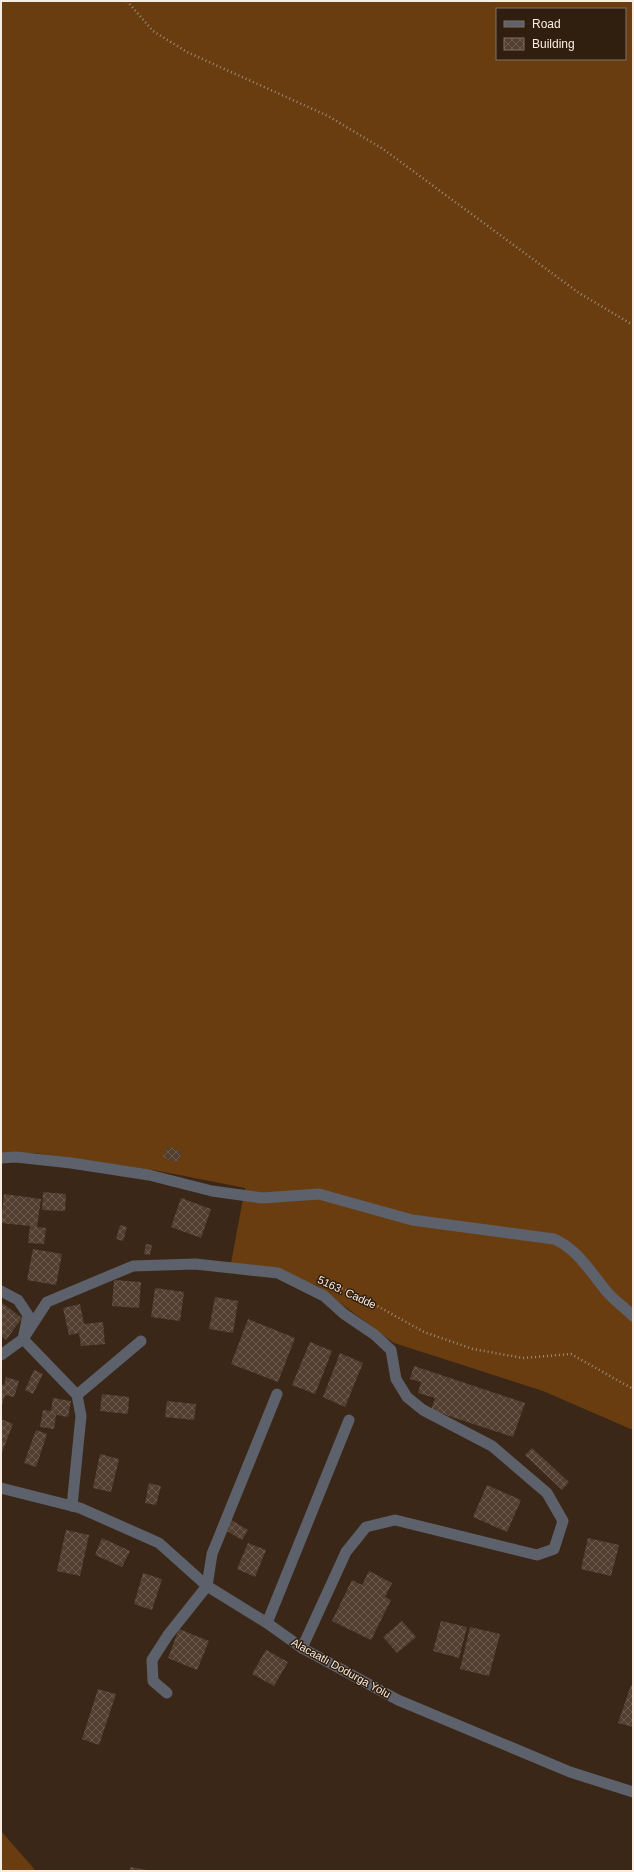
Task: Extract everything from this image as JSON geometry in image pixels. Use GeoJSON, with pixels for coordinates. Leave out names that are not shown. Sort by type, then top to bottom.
{"type":"FeatureCollection","features":[{"type":"Feature","properties":{"kind":"street"},"geometry":{"type":"LineString","coordinates":[[1,1158],[16,1157],[79,1164],[148,1175],[212,1191],[262,1198],[319,1194],[412,1220],[554,1239],[565,1244],[580,1258],[609,1294],[633,1316]]}},
{"type":"Feature","properties":{"kind":"street"},"geometry":{"type":"LineString","coordinates":[[1,1356],[23,1339],[47,1302],[133,1266],[195,1264],[278,1273],[324,1296],[344,1314],[375,1335],[390,1350],[396,1379],[407,1397],[423,1410],[492,1446],[547,1493],[563,1521],[554,1549],[537,1555],[395,1520],[366,1527],[346,1552],[302,1648]]}},
{"type":"Feature","properties":{"kind":"street"},"geometry":{"type":"LineString","coordinates":[[1,1291],[18,1300],[28,1315],[23,1339]]}},
{"type":"Feature","properties":{"kind":"street"},"geometry":{"type":"LineString","coordinates":[[23,1339],[77,1395],[81,1416],[72,1506]]}},
{"type":"Feature","properties":{"kind":"street"},"geometry":{"type":"LineString","coordinates":[[77,1395],[141,1341]]}},
{"type":"Feature","properties":{"kind":"street"},"geometry":{"type":"LineString","coordinates":[[167,1693],[153,1681],[152,1660],[168,1635],[207,1586],[212,1554],[277,1394]]}},
{"type":"Feature","properties":{"kind":"street"},"geometry":{"type":"LineString","coordinates":[[267,1623],[349,1420]]}},
{"type":"Feature","properties":{"kind":"street","name":"Alacaatlı Dodurga Yolu"},"geometry":{"type":"LineString","coordinates":[[1,1488],[80,1508],[159,1543],[207,1586],[267,1623],[302,1648],[398,1700],[570,1772],[633,1792]]}},
{"type":"Feature","properties":{"kind":"path"},"geometry":{"type":"LineString","coordinates":[[127,1],[153,31],[187,52],[328,116],[383,150],[579,293],[633,325]]}},
{"type":"Feature","properties":{"kind":"path","name":"5163. Cadde"},"geometry":{"type":"LineString","coordinates":[[319,1278],[363,1298],[424,1332],[473,1350],[523,1358],[571,1354],[633,1389]]}},
{"type":"Feature","properties":{"kind":"shaded area"},"geometry":{"type":"Polygon","coordinates":[[[1,1],[633,1],[633,1430],[543,1391],[394,1343],[316,1285],[231,1263],[245,1188],[159,1171],[35,1153],[1,1154],[1,1]]]}},
{"type":"Feature","properties":{"kind":"shaded area"},"geometry":{"type":"Polygon","coordinates":[[[1,1831],[36,1871],[1,1871],[1,1831]]]}},
{"type":"Feature","properties":{"kind":"building"},"geometry":{"type":"Polygon","coordinates":[[[168,1146],[182,1152],[177,1163],[163,1157],[168,1146]]]}},
{"type":"Feature","properties":{"kind":"building"},"geometry":{"type":"Polygon","coordinates":[[[43,1192],[66,1194],[65,1211],[42,1210],[43,1192]]]}},
{"type":"Feature","properties":{"kind":"building"},"geometry":{"type":"Polygon","coordinates":[[[4,1194],[41,1199],[37,1227],[46,1228],[44,1244],[28,1243],[30,1226],[1,1223],[4,1194]]]}},
{"type":"Feature","properties":{"kind":"building"},"geometry":{"type":"Polygon","coordinates":[[[181,1198],[211,1209],[201,1238],[171,1227],[181,1198]]]}},
{"type":"Feature","properties":{"kind":"building"},"geometry":{"type":"Polygon","coordinates":[[[120,1225],[127,1227],[123,1241],[116,1239],[120,1225]]]}},
{"type":"Feature","properties":{"kind":"building"},"geometry":{"type":"Polygon","coordinates":[[[146,1244],[152,1245],[150,1255],[144,1254],[146,1244]]]}},
{"type":"Feature","properties":{"kind":"building"},"geometry":{"type":"Polygon","coordinates":[[[33,1249],[62,1254],[56,1285],[27,1280],[33,1249]]]}},
{"type":"Feature","properties":{"kind":"building"},"geometry":{"type":"Polygon","coordinates":[[[114,1280],[141,1282],[139,1308],[112,1306],[114,1280]]]}},
{"type":"Feature","properties":{"kind":"building"},"geometry":{"type":"Polygon","coordinates":[[[155,1288],[184,1292],[180,1321],[151,1317],[155,1288]]]}},
{"type":"Feature","properties":{"kind":"building"},"geometry":{"type":"Polygon","coordinates":[[[215,1297],[238,1301],[233,1333],[209,1329],[215,1297]]]}},
{"type":"Feature","properties":{"kind":"building"},"geometry":{"type":"Polygon","coordinates":[[[1,1302],[22,1318],[6,1340],[1,1336],[1,1302]]]}},
{"type":"Feature","properties":{"kind":"building"},"geometry":{"type":"Polygon","coordinates":[[[80,1304],[84,1324],[103,1322],[105,1344],[81,1346],[79,1333],[69,1335],[63,1308],[80,1304]]]}},
{"type":"Feature","properties":{"kind":"building"},"geometry":{"type":"Polygon","coordinates":[[[248,1319],[295,1338],[278,1382],[231,1364],[248,1319]]]}},
{"type":"Feature","properties":{"kind":"building"},"geometry":{"type":"Polygon","coordinates":[[[310,1342],[332,1351],[315,1394],[292,1385],[310,1342]]]}},
{"type":"Feature","properties":{"kind":"building"},"geometry":{"type":"Polygon","coordinates":[[[340,1353],[363,1363],[345,1407],[323,1397],[340,1353]]]}},
{"type":"Feature","properties":{"kind":"building"},"geometry":{"type":"Polygon","coordinates":[[[414,1366],[525,1403],[513,1437],[431,1410],[435,1398],[418,1393],[421,1382],[410,1379],[414,1366]]]}},
{"type":"Feature","properties":{"kind":"building"},"geometry":{"type":"Polygon","coordinates":[[[34,1370],[43,1374],[33,1394],[25,1390],[34,1370]]]}},
{"type":"Feature","properties":{"kind":"building"},"geometry":{"type":"Polygon","coordinates":[[[6,1377],[19,1381],[14,1397],[5,1395],[1,1408],[1,1384],[4,1385],[6,1377]]]}},
{"type":"Feature","properties":{"kind":"building"},"geometry":{"type":"Polygon","coordinates":[[[102,1394],[129,1397],[128,1414],[100,1411],[102,1394]]]}},
{"type":"Feature","properties":{"kind":"building"},"geometry":{"type":"Polygon","coordinates":[[[53,1398],[71,1401],[68,1417],[56,1415],[54,1429],[40,1427],[43,1410],[51,1411],[53,1398]]]}},
{"type":"Feature","properties":{"kind":"building"},"geometry":{"type":"Polygon","coordinates":[[[167,1401],[196,1404],[194,1420],[165,1417],[167,1401]]]}},
{"type":"Feature","properties":{"kind":"building"},"geometry":{"type":"Polygon","coordinates":[[[1,1419],[13,1424],[1,1455],[1,1419]]]}},
{"type":"Feature","properties":{"kind":"building"},"geometry":{"type":"Polygon","coordinates":[[[36,1430],[47,1434],[36,1467],[24,1463],[36,1430]]]}},
{"type":"Feature","properties":{"kind":"building"},"geometry":{"type":"Polygon","coordinates":[[[532,1448],[569,1482],[562,1490],[525,1455],[532,1448]]]}},
{"type":"Feature","properties":{"kind":"building"},"geometry":{"type":"Polygon","coordinates":[[[100,1454],[119,1459],[111,1492],[93,1488],[100,1454]]]}},
{"type":"Feature","properties":{"kind":"building"},"geometry":{"type":"Polygon","coordinates":[[[149,1483],[161,1486],[156,1505],[145,1503],[149,1483]]]}},
{"type":"Feature","properties":{"kind":"building"},"geometry":{"type":"Polygon","coordinates":[[[487,1485],[521,1500],[507,1532],[473,1517],[487,1485]]]}},
{"type":"Feature","properties":{"kind":"building"},"geometry":{"type":"Polygon","coordinates":[[[231,1520],[248,1530],[242,1540],[225,1530],[231,1520]]]}},
{"type":"Feature","properties":{"kind":"building"},"geometry":{"type":"Polygon","coordinates":[[[66,1530],[89,1535],[80,1576],[57,1571],[66,1530]]]}},
{"type":"Feature","properties":{"kind":"building"},"geometry":{"type":"Polygon","coordinates":[[[102,1538],[130,1551],[122,1567],[95,1555],[102,1538]]]}},
{"type":"Feature","properties":{"kind":"building"},"geometry":{"type":"Polygon","coordinates":[[[588,1538],[619,1545],[611,1576],[581,1569],[588,1538]]]}},
{"type":"Feature","properties":{"kind":"building"},"geometry":{"type":"Polygon","coordinates":[[[248,1543],[266,1550],[255,1577],[237,1569],[248,1543]]]}},
{"type":"Feature","properties":{"kind":"building"},"geometry":{"type":"Polygon","coordinates":[[[369,1571],[392,1583],[385,1597],[391,1600],[371,1640],[332,1621],[352,1580],[362,1585],[369,1571]]]}},
{"type":"Feature","properties":{"kind":"building"},"geometry":{"type":"Polygon","coordinates":[[[143,1573],[162,1579],[152,1610],[134,1604],[143,1573]]]}},
{"type":"Feature","properties":{"kind":"building"},"geometry":{"type":"Polygon","coordinates":[[[402,1621],[416,1637],[397,1653],[383,1637],[402,1621]]]}},
{"type":"Feature","properties":{"kind":"building"},"geometry":{"type":"Polygon","coordinates":[[[441,1621],[467,1627],[459,1658],[433,1651],[441,1621]]]}},
{"type":"Feature","properties":{"kind":"building"},"geometry":{"type":"Polygon","coordinates":[[[470,1627],[500,1634],[489,1676],[460,1669],[470,1627]]]}},
{"type":"Feature","properties":{"kind":"building"},"geometry":{"type":"Polygon","coordinates":[[[179,1629],[209,1641],[197,1670],[168,1658],[179,1629]]]}},
{"type":"Feature","properties":{"kind":"building"},"geometry":{"type":"Polygon","coordinates":[[[266,1650],[288,1662],[274,1686],[252,1674],[266,1650]]]}},
{"type":"Feature","properties":{"kind":"building"},"geometry":{"type":"Polygon","coordinates":[[[631,1685],[633,1686],[633,1727],[618,1723],[631,1685]]]}},
{"type":"Feature","properties":{"kind":"building"},"geometry":{"type":"Polygon","coordinates":[[[98,1689],[116,1694],[99,1745],[82,1739],[98,1689]]]}},
{"type":"Feature","properties":{"kind":"building"},"geometry":{"type":"Polygon","coordinates":[[[130,1867],[147,1870],[147,1871],[130,1871],[130,1867]]]}}]}
